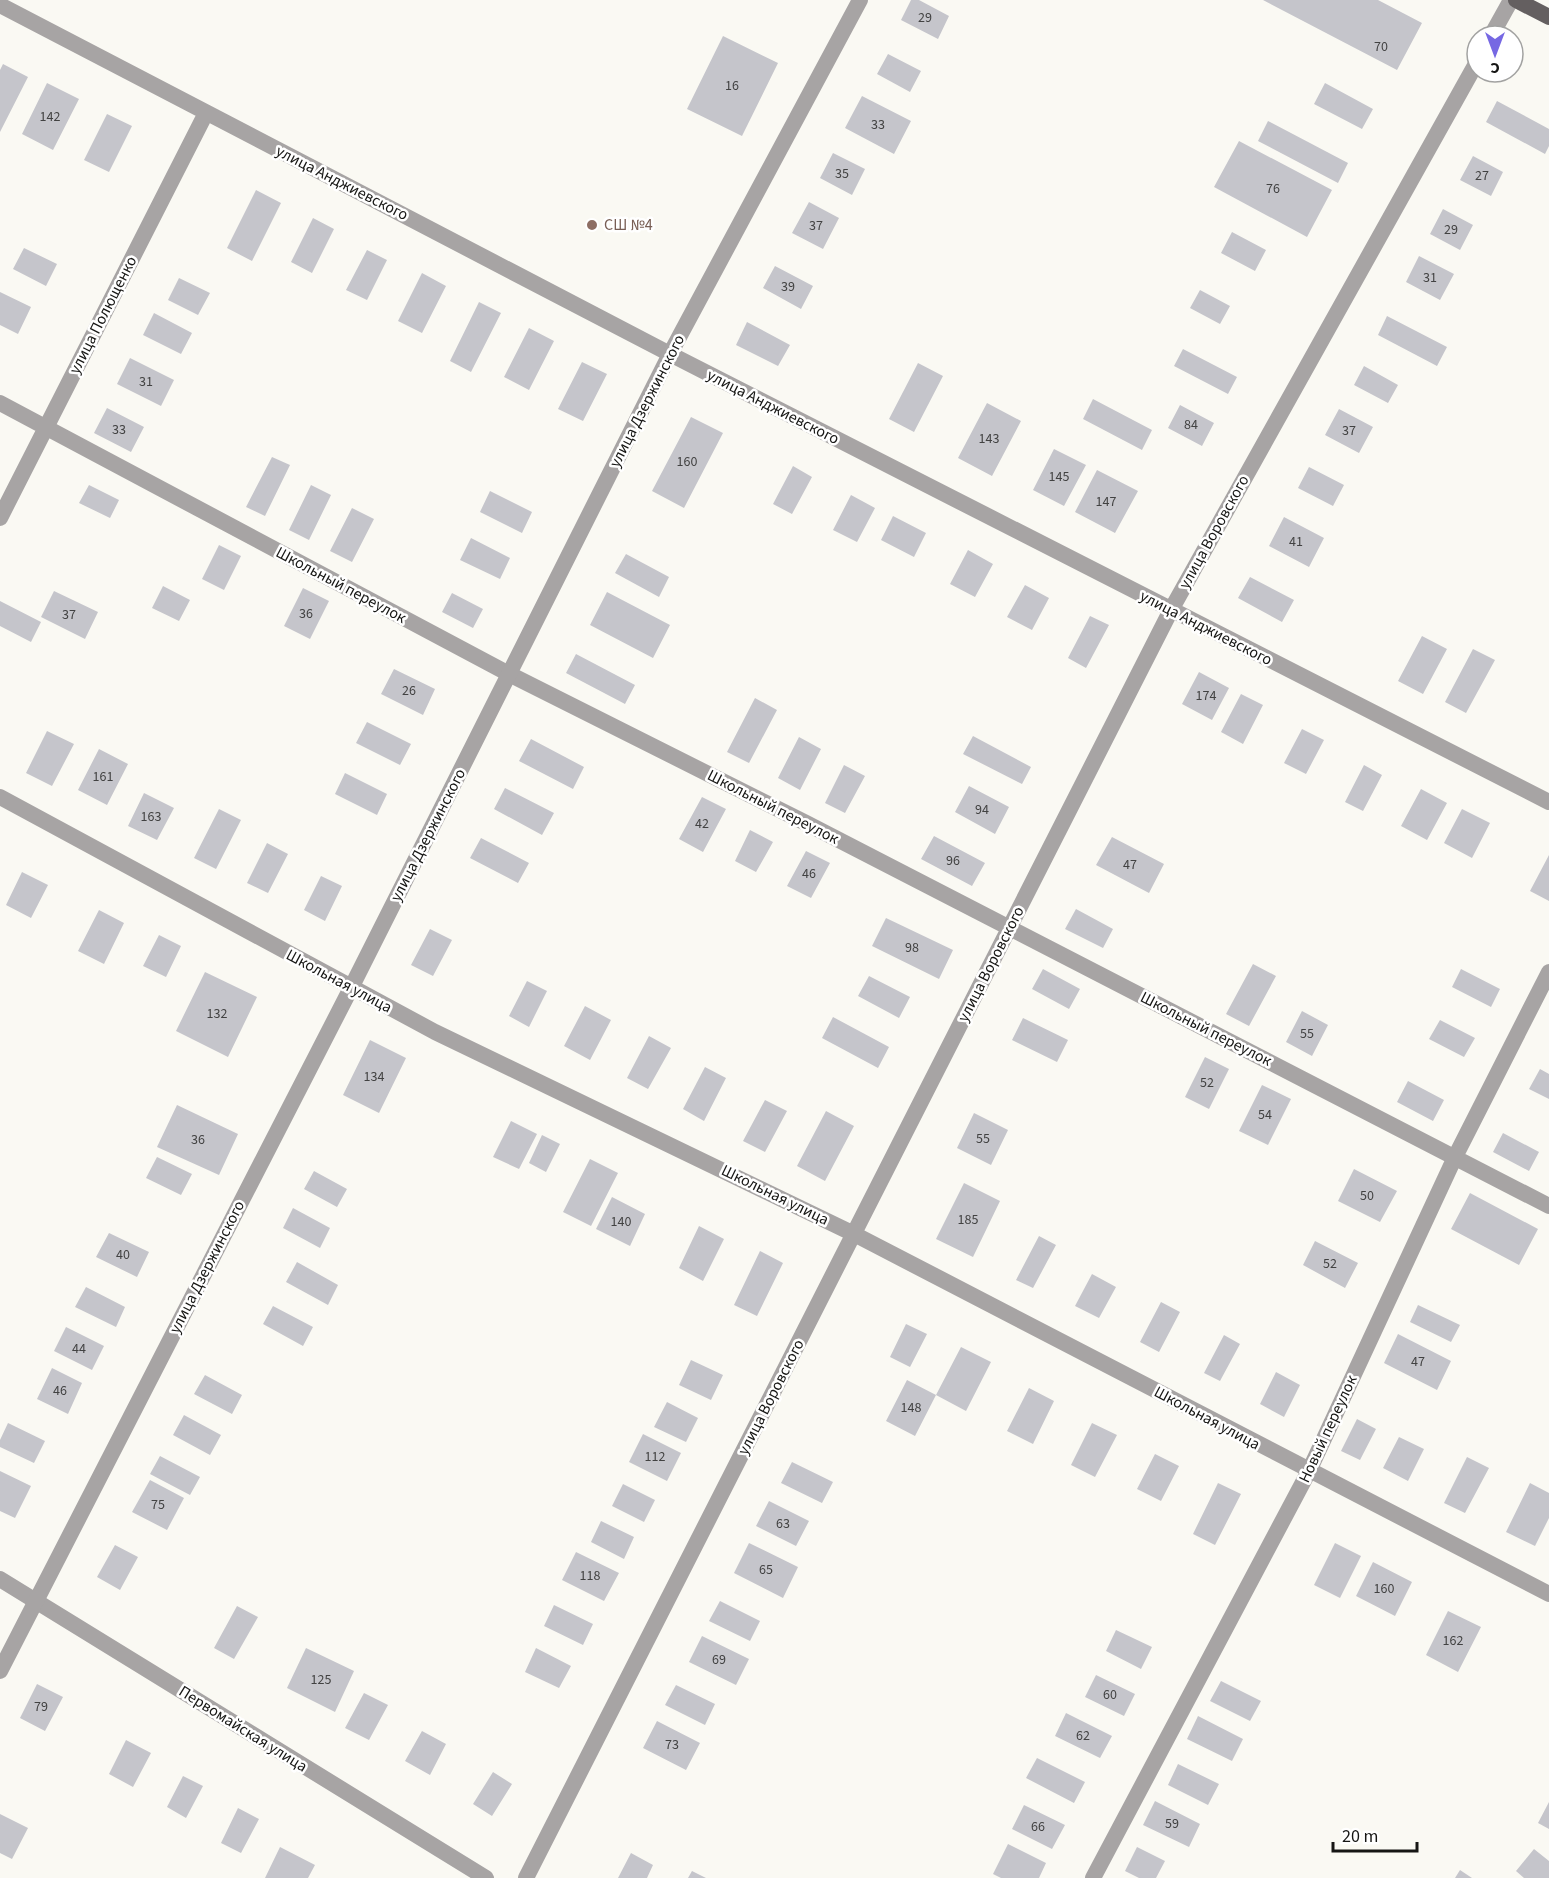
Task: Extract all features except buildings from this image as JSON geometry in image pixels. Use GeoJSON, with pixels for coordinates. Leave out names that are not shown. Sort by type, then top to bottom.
{"type":"FeatureCollection","features":[{"type":"Feature","properties":{"kind":"main road"},"geometry":{"type":"LineString","coordinates":[[1514,0],[1549,17]]}},
{"type":"Feature","properties":{"kind":"street","name":"улица Дзержинского"},"geometry":{"type":"LineString","coordinates":[[0,1671],[351,988],[670,354],[860,0]]}},
{"type":"Feature","properties":{"kind":"street"},"geometry":{"type":"LineString","coordinates":[[1499,24],[1514,0]]}},
{"type":"Feature","properties":{"kind":"street","name":"улица Анджиевского"},"geometry":{"type":"LineString","coordinates":[[0,5],[670,354],[1549,802]]}},
{"type":"Feature","properties":{"kind":"street","name":"улица Воровского"},"geometry":{"type":"LineString","coordinates":[[526,1878],[1171,610],[1465,83]]}},
{"type":"Feature","properties":{"kind":"street","name":"улица Полющенко"},"geometry":{"type":"LineString","coordinates":[[0,518],[206,113]]}},
{"type":"Feature","properties":{"kind":"street","name":"Школьный переулок"},"geometry":{"type":"LineString","coordinates":[[0,403],[509,674],[795,817],[1549,1206]]}},
{"type":"Feature","properties":{"kind":"street","name":"Школьная улица"},"geometry":{"type":"LineString","coordinates":[[0,797],[435,1032],[854,1234],[1549,1594]]}},
{"type":"Feature","properties":{"kind":"street","name":"Новый переулок"},"geometry":{"type":"LineString","coordinates":[[1093,1878],[1309,1471],[1455,1157],[1549,972]]}},
{"type":"Feature","properties":{"kind":"street","name":"Первомайская улица"},"geometry":{"type":"LineString","coordinates":[[0,1580],[486,1878]]}},
{"type":"Feature","properties":{"kind":"place","name":"СШ №4"},"geometry":{"type":"Point","coordinates":[592,225]}}]}
